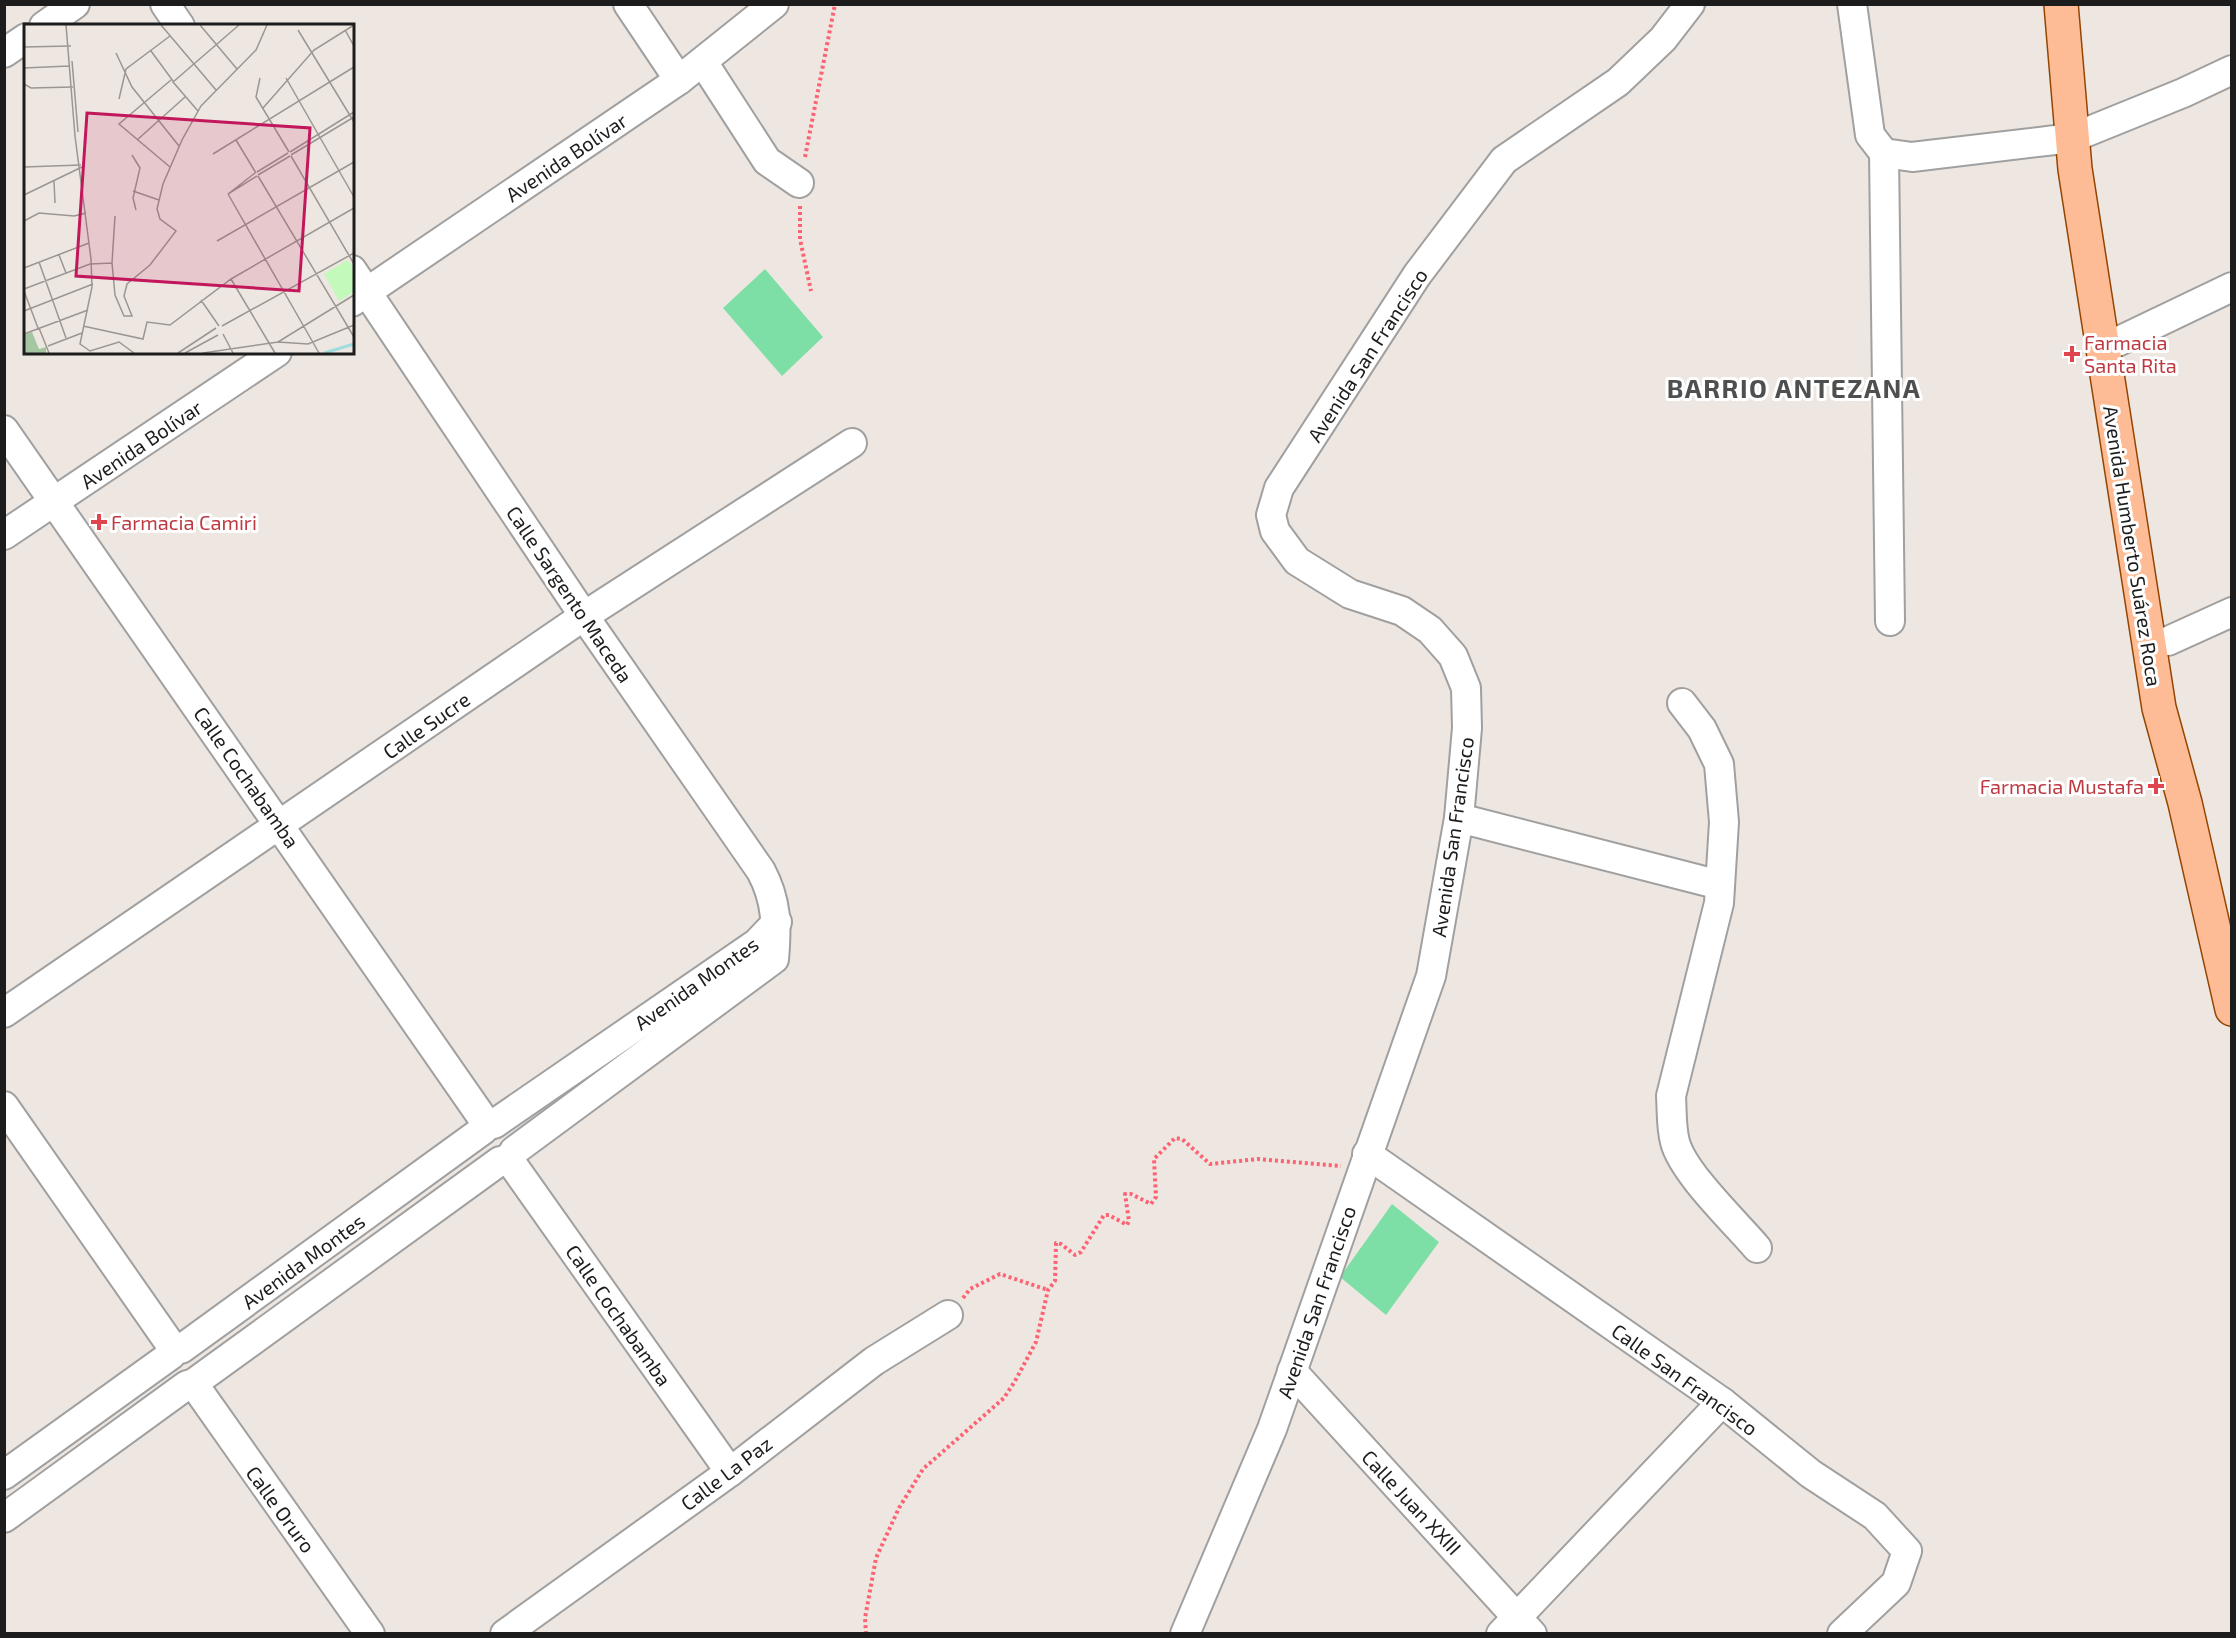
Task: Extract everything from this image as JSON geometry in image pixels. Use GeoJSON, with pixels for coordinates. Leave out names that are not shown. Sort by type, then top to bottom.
{"type":"FeatureCollection","features":[{"type":"Feature","properties":{"kind":"main road","name":"Avenida Humberto Suárez Roca"},"geometry":{"type":"LineString","coordinates":[[2061,4],[2087,132],[2075,169],[2159,708],[2185,803],[2232,1009]]}},
{"type":"Feature","properties":{"kind":"main road","name":"Avenida Humberto Suárez Roca"},"geometry":{"type":"LineString","coordinates":[[2077,4],[2092,182],[2168,641],[2179,702],[2232,909]]}},
{"type":"Feature","properties":{"kind":"street"},"geometry":{"type":"LineString","coordinates":[[47,24],[75,4]]}},
{"type":"Feature","properties":{"kind":"street"},"geometry":{"type":"LineString","coordinates":[[165,4],[179,24]]}},
{"type":"Feature","properties":{"kind":"street"},"geometry":{"type":"LineString","coordinates":[[628,4],[679,80]]}},
{"type":"Feature","properties":{"kind":"street","name":"Avenida Bolívar"},"geometry":{"type":"LineString","coordinates":[[358,288],[679,80],[774,4]]}},
{"type":"Feature","properties":{"kind":"street","name":"Avenida San Francisco"},"geometry":{"type":"LineString","coordinates":[[1185,1634],[1272,1429],[1431,976],[1459,818],[1467,728],[1466,688],[1453,656],[1430,630],[1402,611],[1350,594],[1297,561],[1275,531],[1271,515],[1280,488],[1418,275],[1504,160],[1618,82],[1663,39],[1690,4]]}},
{"type":"Feature","properties":{"kind":"street"},"geometry":{"type":"LineString","coordinates":[[1852,4],[1870,135],[1884,153],[1890,621]]}},
{"type":"Feature","properties":{"kind":"street"},"geometry":{"type":"LineString","coordinates":[[4,53],[24,39]]}},
{"type":"Feature","properties":{"kind":"street"},"geometry":{"type":"LineString","coordinates":[[703,62],[766,161],[799,183]]}},
{"type":"Feature","properties":{"kind":"street"},"geometry":{"type":"LineString","coordinates":[[1884,153],[1912,156],[2087,132],[2232,70]]}},
{"type":"Feature","properties":{"kind":"street"},"geometry":{"type":"LineString","coordinates":[[2117,342],[2232,287]]}},
{"type":"Feature","properties":{"kind":"street","name":"Calle Sargento Maceda"},"geometry":{"type":"LineString","coordinates":[[358,288],[761,872],[771,889],[777,922]]}},
{"type":"Feature","properties":{"kind":"street","name":"Avenida Bolívar"},"geometry":{"type":"LineString","coordinates":[[4,535],[274,354]]}},
{"type":"Feature","properties":{"kind":"street","name":"Calle Cochabamba"},"geometry":{"type":"LineString","coordinates":[[4,430],[56,501],[281,825],[488,1127],[479,1142],[483,1154],[507,1156],[730,1472]]}},
{"type":"Feature","properties":{"kind":"street","name":"Calle Sucre"},"geometry":{"type":"LineString","coordinates":[[4,1013],[584,616],[852,443]]}},
{"type":"Feature","properties":{"kind":"street"},"geometry":{"type":"LineString","coordinates":[[2168,641],[2232,612]]}},
{"type":"Feature","properties":{"kind":"street"},"geometry":{"type":"LineString","coordinates":[[1682,703],[1701,729],[1719,764],[1724,822],[1719,903],[1671,1096],[1672,1127],[1675,1144],[1685,1164],[1757,1248]]}},
{"type":"Feature","properties":{"kind":"street"},"geometry":{"type":"LineString","coordinates":[[1459,818],[1720,885]]}},
{"type":"Feature","properties":{"kind":"street","name":"Avenida Montes"},"geometry":{"type":"LineString","coordinates":[[4,1475],[488,1127],[757,943],[777,922]]}},
{"type":"Feature","properties":{"kind":"street","name":"Avenida Montes"},"geometry":{"type":"LineString","coordinates":[[4,1518],[507,1156],[774,959],[777,922]]}},
{"type":"Feature","properties":{"kind":"street"},"geometry":{"type":"LineString","coordinates":[[4,1106],[176,1352]]}},
{"type":"Feature","properties":{"kind":"street","name":"Calle San Francisco"},"geometry":{"type":"LineString","coordinates":[[1365,1161],[1722,1402],[1811,1474],[1875,1516],[1907,1551],[1896,1583],[1842,1634]]}},
{"type":"Feature","properties":{"kind":"street","name":"Calle La Paz"},"geometry":{"type":"LineString","coordinates":[[505,1634],[730,1472],[874,1361],[948,1315]]}},
{"type":"Feature","properties":{"kind":"street","name":"Calle Oruro"},"geometry":{"type":"LineString","coordinates":[[176,1352],[168,1373],[176,1382],[193,1382],[370,1634]]}},
{"type":"Feature","properties":{"kind":"street","name":"Calle Juan XXIII"},"geometry":{"type":"LineString","coordinates":[[1292,1371],[1517,1628]]}},
{"type":"Feature","properties":{"kind":"street"},"geometry":{"type":"LineString","coordinates":[[1517,1628],[1722,1402]]}},
{"type":"Feature","properties":{"kind":"path"},"geometry":{"type":"LineString","coordinates":[[811,291],[800,239],[799,183],[835,4]]}},
{"type":"Feature","properties":{"kind":"path"},"geometry":{"type":"LineString","coordinates":[[866,1634],[865,1618],[876,1558],[899,1508],[923,1469],[1004,1398],[1036,1342],[1047,1290],[1055,1281],[1056,1243],[1061,1244],[1075,1256],[1081,1252],[1104,1215],[1109,1215],[1126,1226],[1129,1221],[1125,1194],[1131,1194],[1151,1204],[1156,1197],[1154,1159],[1174,1138],[1182,1139],[1210,1164],[1258,1159],[1365,1161]]}},
{"type":"Feature","properties":{"kind":"path"},"geometry":{"type":"LineString","coordinates":[[948,1315],[970,1289],[1000,1274],[1047,1290]]}},
{"type":"Feature","properties":{"kind":"green space"},"geometry":{"type":"Polygon","coordinates":[[[765,269],[823,337],[782,376],[723,308],[765,269]]]}},
{"type":"Feature","properties":{"kind":"green space"},"geometry":{"type":"Polygon","coordinates":[[[1392,1204],[1439,1242],[1386,1315],[1340,1277],[1392,1204]]]}},
{"type":"Feature","properties":{"kind":"place","name":"Farmacia Santa Rita"},"geometry":{"type":"Point","coordinates":[2072,354]}},
{"type":"Feature","properties":{"kind":"place","name":"Farmacia Camiri"},"geometry":{"type":"Point","coordinates":[99,522]}},
{"type":"Feature","properties":{"kind":"place","name":"Farmacia Mustafa"},"geometry":{"type":"Point","coordinates":[2156,786]}},
{"type":"Feature","properties":{"kind":"district","name":"BARRIO ANTEZANA"},"geometry":{"type":"Point","coordinates":[1794,387]}}]}
